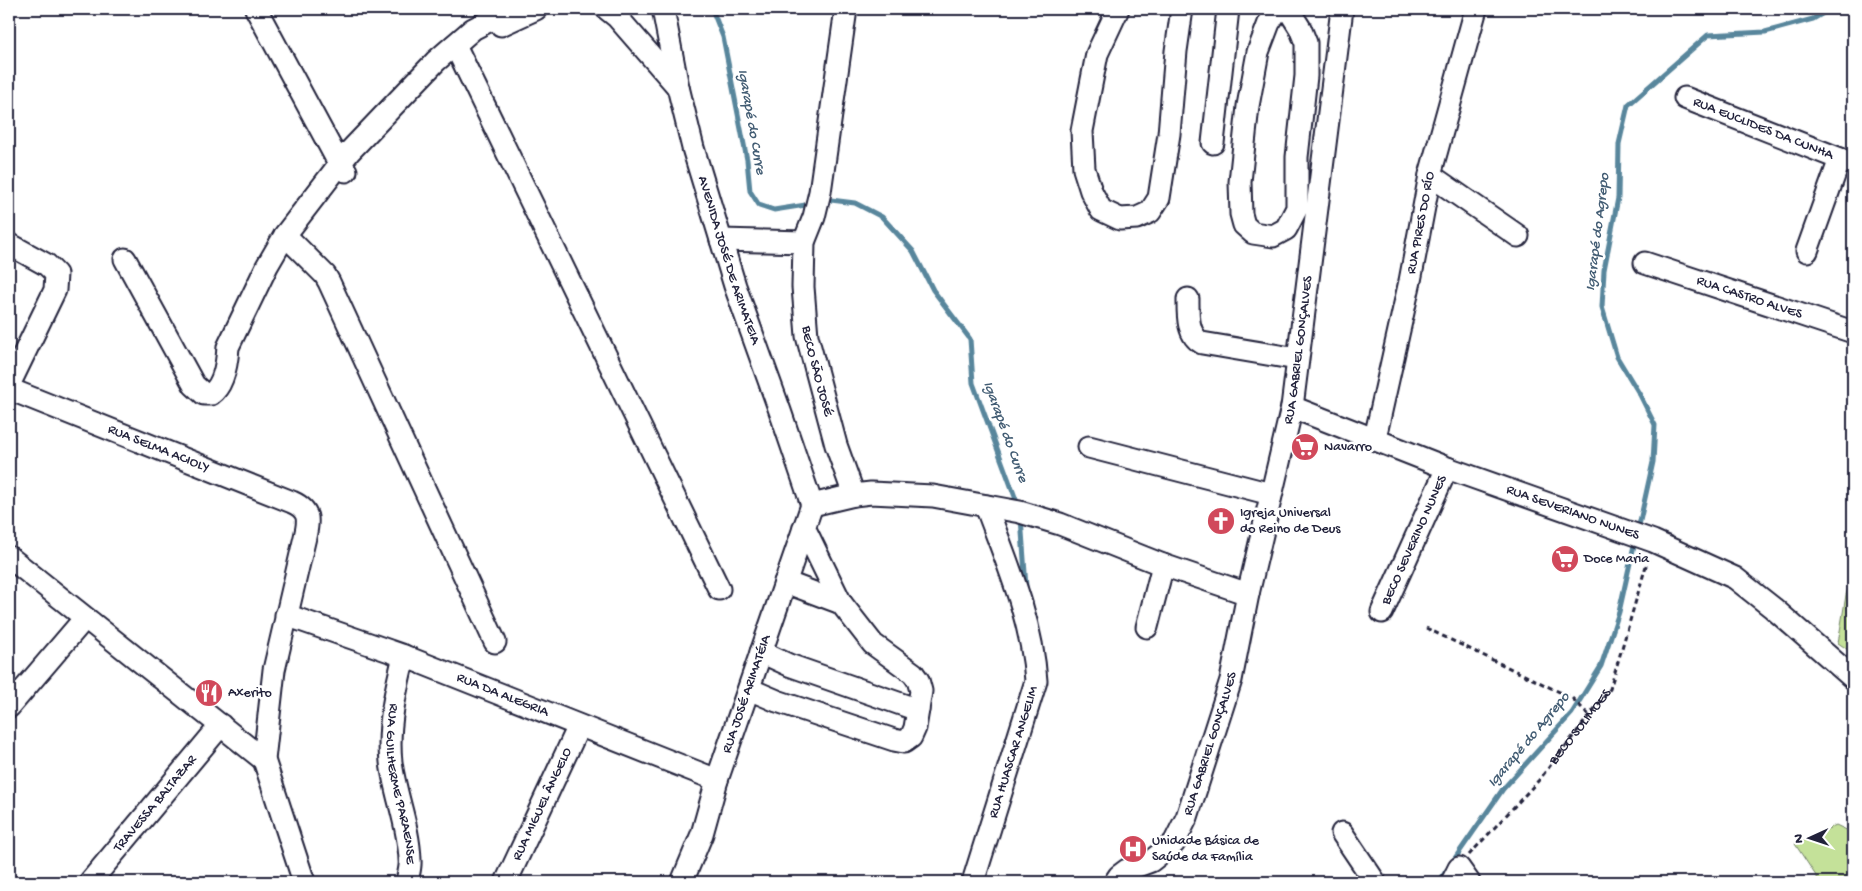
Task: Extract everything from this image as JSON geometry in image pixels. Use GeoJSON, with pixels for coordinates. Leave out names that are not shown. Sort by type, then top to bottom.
{"type":"FeatureCollection","features":[{"type":"Feature","properties":{"kind":"street"},"geometry":{"type":"LineString","coordinates":[[256,9],[343,168]]}},
{"type":"Feature","properties":{"kind":"street"},"geometry":{"type":"LineString","coordinates":[[125,259],[194,386],[204,394],[210,394],[215,391],[227,362],[236,352],[276,274],[290,239],[322,185],[360,154],[473,29],[512,9]]}},
{"type":"Feature","properties":{"kind":"street"},"geometry":{"type":"LineString","coordinates":[[457,48],[536,9]]}},
{"type":"Feature","properties":{"kind":"street","name":"AVENIDA JOSÉ DE ARIMATEIA"},"geometry":{"type":"LineString","coordinates":[[663,9],[678,87],[693,148],[734,286],[780,410],[812,505]]}},
{"type":"Feature","properties":{"kind":"street","name":"BECO SÃO JOSÉ"},"geometry":{"type":"LineString","coordinates":[[846,9],[820,192],[814,217],[804,242],[803,287],[807,336],[836,445],[854,495]]}},
{"type":"Feature","properties":{"kind":"street"},"geometry":{"type":"LineString","coordinates":[[1118,9],[1097,54],[1082,131],[1084,169],[1091,191],[1102,210],[1120,219],[1137,218],[1150,212],[1159,198],[1182,9]]}},
{"type":"Feature","properties":{"kind":"street"},"geometry":{"type":"LineString","coordinates":[[1213,143],[1228,9]]}},
{"type":"Feature","properties":{"kind":"street"},"geometry":{"type":"LineString","coordinates":[[1278,9],[1269,23],[1258,52],[1248,106],[1240,182],[1241,214],[1244,225],[1254,233],[1273,236],[1286,229],[1292,221],[1297,208],[1297,157],[1306,76],[1306,43],[1300,28],[1288,9]]}},
{"type":"Feature","properties":{"kind":"street","name":"RUA GABRIEL GONÇALVES"},"geometry":{"type":"LineString","coordinates":[[1115,882],[1127,870],[1151,861],[1174,843],[1186,817],[1231,680],[1248,594],[1292,407],[1342,9]]}},
{"type":"Feature","properties":{"kind":"street","name":"RUA PIRES DO RÍO"},"geometry":{"type":"LineString","coordinates":[[1375,438],[1410,281],[1430,175],[1476,9]]}},
{"type":"Feature","properties":{"kind":"street"},"geometry":{"type":"LineString","coordinates":[[613,11],[678,87]]}},
{"type":"Feature","properties":{"kind":"street"},"geometry":{"type":"LineString","coordinates":[[457,48],[719,589]]}},
{"type":"Feature","properties":{"kind":"street","name":"RUA EUCLIDES DA CUNHA"},"geometry":{"type":"LineString","coordinates":[[1686,98],[1847,162],[1807,251]]}},
{"type":"Feature","properties":{"kind":"street"},"geometry":{"type":"LineString","coordinates":[[1430,175],[1518,236]]}},
{"type":"Feature","properties":{"kind":"street"},"geometry":{"type":"LineString","coordinates":[[290,239],[329,282],[495,642]]}},
{"type":"Feature","properties":{"kind":"street"},"geometry":{"type":"LineString","coordinates":[[721,240],[804,242]]}},
{"type":"Feature","properties":{"kind":"street"},"geometry":{"type":"LineString","coordinates":[[9,244],[46,265],[56,274],[55,290],[9,384]]}},
{"type":"Feature","properties":{"kind":"street","name":"RUA CASTRO ALVES"},"geometry":{"type":"LineString","coordinates":[[1645,263],[1835,324],[1853,332]]}},
{"type":"Feature","properties":{"kind":"street"},"geometry":{"type":"LineString","coordinates":[[1188,299],[1192,334],[1198,341],[1297,359]]}},
{"type":"Feature","properties":{"kind":"street","name":"RUA SELMA ACIOLY"},"geometry":{"type":"LineString","coordinates":[[9,389],[299,505],[306,514],[308,525],[286,615]]}},
{"type":"Feature","properties":{"kind":"street","name":"RUA SEVERIANO NUNES"},"geometry":{"type":"LineString","coordinates":[[1292,407],[1448,468],[1649,540],[1735,578],[1773,608],[1853,678]]}},
{"type":"Feature","properties":{"kind":"street"},"geometry":{"type":"LineString","coordinates":[[1089,446],[1271,494]]}},
{"type":"Feature","properties":{"kind":"street","name":"BECO SEVERINO NUNES"},"geometry":{"type":"LineString","coordinates":[[1382,612],[1448,468]]}},
{"type":"Feature","properties":{"kind":"street"},"geometry":{"type":"LineString","coordinates":[[812,505],[854,495],[872,493],[933,496],[1020,512],[1060,524],[1163,565],[1248,594]]}},
{"type":"Feature","properties":{"kind":"street","name":"RUA JOSÉ ARIMATÉIA"},"geometry":{"type":"LineString","coordinates":[[682,882],[702,834],[717,780],[812,505]]}},
{"type":"Feature","properties":{"kind":"street","name":"RUA HUASCAR ANGELIM"},"geometry":{"type":"LineString","coordinates":[[973,882],[1036,681],[1035,664],[1023,605],[986,506]]}},
{"type":"Feature","properties":{"kind":"street"},"geometry":{"type":"LineString","coordinates":[[749,689],[777,701],[894,740],[904,742],[910,737],[915,728],[921,690],[918,680],[913,672],[867,638],[841,603],[804,527]]}},
{"type":"Feature","properties":{"kind":"street"},"geometry":{"type":"LineString","coordinates":[[9,557],[264,760]]}},
{"type":"Feature","properties":{"kind":"street"},"geometry":{"type":"LineString","coordinates":[[1146,627],[1163,565]]}},
{"type":"Feature","properties":{"kind":"street"},"geometry":{"type":"LineString","coordinates":[[785,582],[841,603]]}},
{"type":"Feature","properties":{"kind":"street"},"geometry":{"type":"LineString","coordinates":[[286,615],[274,670],[264,760],[304,882]]}},
{"type":"Feature","properties":{"kind":"street","name":"RUA DA ALEGRIA"},"geometry":{"type":"LineString","coordinates":[[286,615],[404,656],[717,780]]}},
{"type":"Feature","properties":{"kind":"street"},"geometry":{"type":"LineString","coordinates":[[9,707],[85,618]]}},
{"type":"Feature","properties":{"kind":"street"},"geometry":{"type":"LineString","coordinates":[[762,652],[789,665],[918,710]]}},
{"type":"Feature","properties":{"kind":"street","name":"RUA GUILHERME PARAENSE"},"geometry":{"type":"LineString","coordinates":[[404,656],[396,692],[390,750],[394,781],[409,841],[410,862],[407,882]]}},
{"type":"Feature","properties":{"kind":"street","name":"TRAVESSA BALTAZAR"},"geometry":{"type":"LineString","coordinates":[[90,882],[221,725]]}},
{"type":"Feature","properties":{"kind":"street","name":"RUA MIGUEL ÂNGELO"},"geometry":{"type":"LineString","coordinates":[[506,882],[579,726]]}},
{"type":"Feature","properties":{"kind":"street"},"geometry":{"type":"LineString","coordinates":[[1342,833],[1375,882]]}},
{"type":"Feature","properties":{"kind":"path","name":"BECO SOLIMOES"},"geometry":{"type":"LineString","coordinates":[[1460,877],[1470,854],[1539,780],[1610,690],[1649,540]]}},
{"type":"Feature","properties":{"kind":"path"},"geometry":{"type":"LineString","coordinates":[[1426,628],[1572,698],[1589,715]]}},
{"type":"Feature","properties":{"kind":"green space"},"geometry":{"type":"Polygon","coordinates":[[[1853,573],[1853,653],[1838,643],[1846,595],[1853,573]]]}},
{"type":"Feature","properties":{"kind":"green space"},"geometry":{"type":"Polygon","coordinates":[[[1836,825],[1853,833],[1853,882],[1820,882],[1795,844],[1836,825]]]}},
{"type":"Feature","properties":{"kind":"waterway","name":"Igarapé do Curre"},"geometry":{"type":"LineString","coordinates":[[712,9],[723,37],[747,160],[750,191],[759,205],[774,210],[812,204]]}},
{"type":"Feature","properties":{"kind":"waterway","name":"Igarapé do Agrepo"},"geometry":{"type":"LineString","coordinates":[[1638,530],[1653,462],[1655,425],[1640,395],[1617,357],[1602,307],[1604,270],[1618,198],[1619,144],[1628,105],[1708,35],[1765,32],[1813,19],[1830,9]]}},
{"type":"Feature","properties":{"kind":"waterway","name":"Igarapé do Curre"},"geometry":{"type":"LineString","coordinates":[[822,202],[831,200],[855,203],[882,217],[913,251],[933,290],[970,339],[973,383],[1018,505]]}},
{"type":"Feature","properties":{"kind":"waterway","name":"Igarapé do Curre"},"geometry":{"type":"LineString","coordinates":[[1021,518],[1026,587]]}},
{"type":"Feature","properties":{"kind":"waterway","name":"Igarapé do Agrepo"},"geometry":{"type":"LineString","coordinates":[[1451,864],[1503,789],[1572,713],[1601,666],[1619,612],[1635,541]]}},
{"type":"Feature","properties":{"kind":"waterway","name":"Igarapé do Agrepo"},"geometry":{"type":"LineString","coordinates":[[1439,882],[1446,871]]}},
{"type":"Feature","properties":{"kind":"place","name":"Navarro"},"geometry":{"type":"Point","coordinates":[1305,447]}},
{"type":"Feature","properties":{"kind":"place","name":"Igreja Universal do Reino de Deus"},"geometry":{"type":"Point","coordinates":[1221,521]}},
{"type":"Feature","properties":{"kind":"place","name":"Doce Maria"},"geometry":{"type":"Point","coordinates":[1565,559]}},
{"type":"Feature","properties":{"kind":"place","name":"Axerito"},"geometry":{"type":"Point","coordinates":[209,693]}},
{"type":"Feature","properties":{"kind":"place","name":"Unidade Básica de Saúde da Família"},"geometry":{"type":"Point","coordinates":[1133,849]}}]}
